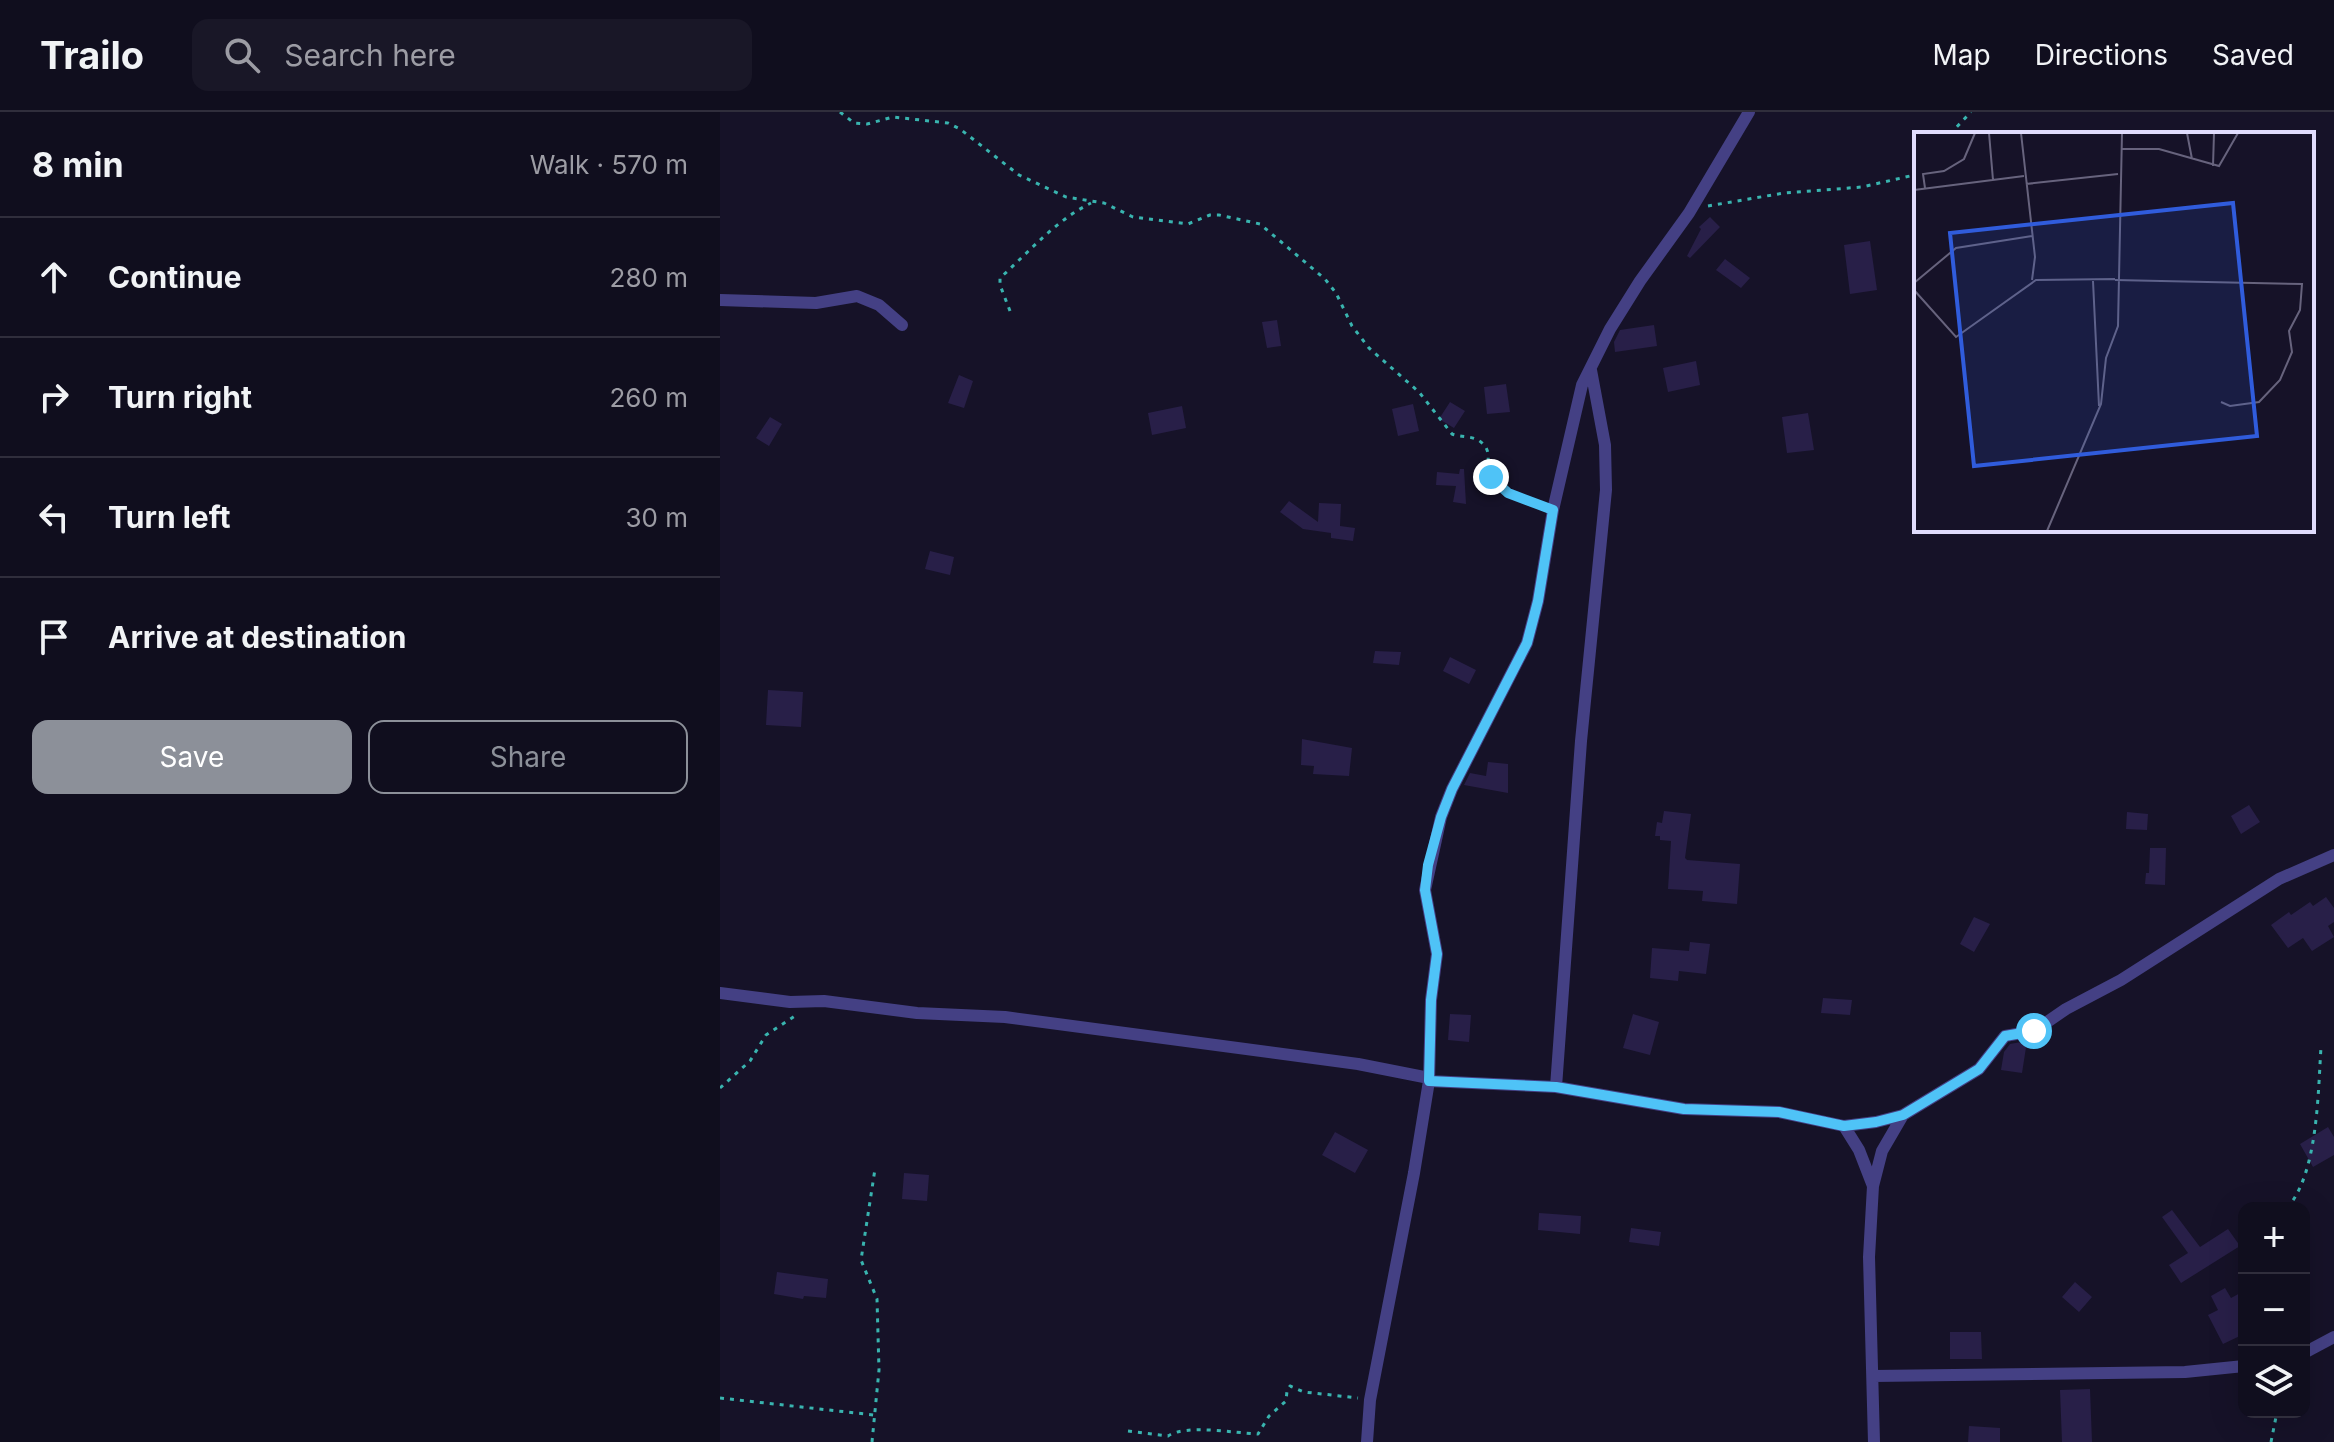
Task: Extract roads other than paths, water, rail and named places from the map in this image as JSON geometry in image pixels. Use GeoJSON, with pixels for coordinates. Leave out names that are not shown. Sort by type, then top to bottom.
{"type":"FeatureCollection","features":[{"type":"Feature","properties":{"kind":"street"},"geometry":{"type":"LineString","coordinates":[[1367,1442],[1370,1400],[1429,1080],[1431,1000],[1437,954],[1425,890],[1428,865],[1441,817],[1452,789],[1527,643],[1582,385],[1610,329],[1689,213],[1749,112]]}},
{"type":"Feature","properties":{"kind":"street"},"geometry":{"type":"LineString","coordinates":[[720,300],[816,303],[857,296],[879,305],[902,325]]}},
{"type":"Feature","properties":{"kind":"street"},"geometry":{"type":"LineString","coordinates":[[1556,1087],[1581,741],[1606,490],[1605,445],[1591,370]]}},
{"type":"Feature","properties":{"kind":"street"},"geometry":{"type":"LineString","coordinates":[[720,993],[790,1002],[824,1001],[917,1013],[1005,1017],[1358,1064],[1429,1080],[1556,1087],[1684,1109],[1779,1112],[1844,1126],[1903,1115],[1979,1069],[2005,1036],[2034,1031],[2066,1009],[2121,980],[2279,879],[2334,855]]}},
{"type":"Feature","properties":{"kind":"street"},"geometry":{"type":"LineString","coordinates":[[1874,1442],[1869,1257],[1873,1186],[1882,1151],[1903,1115]]}},
{"type":"Feature","properties":{"kind":"street"},"geometry":{"type":"LineString","coordinates":[[1844,1126],[1859,1150],[1873,1186]]}},
{"type":"Feature","properties":{"kind":"street"},"geometry":{"type":"LineString","coordinates":[[2310,1350],[2334,1337]]}},
{"type":"Feature","properties":{"kind":"street"},"geometry":{"type":"LineString","coordinates":[[1873,1376],[2185,1372],[2238,1367]]}}]}
